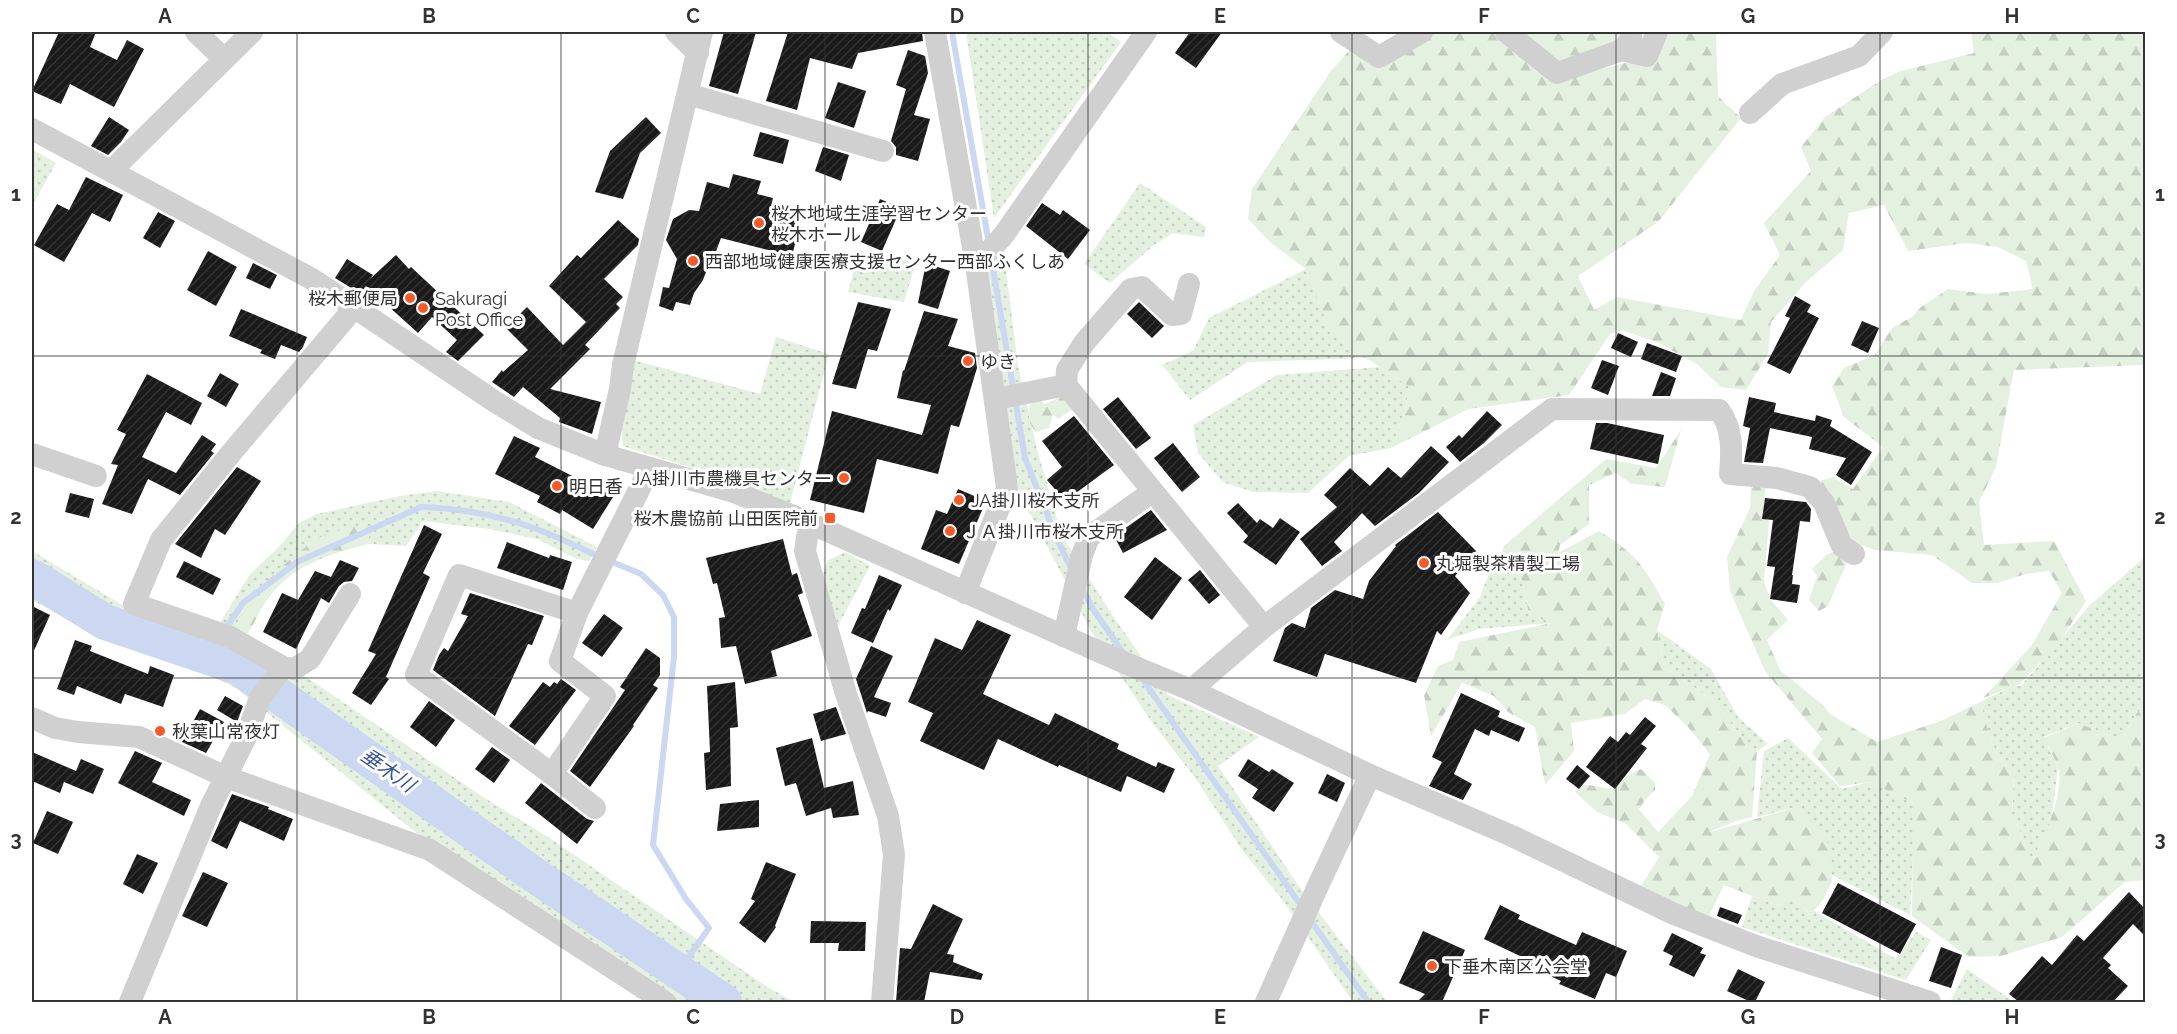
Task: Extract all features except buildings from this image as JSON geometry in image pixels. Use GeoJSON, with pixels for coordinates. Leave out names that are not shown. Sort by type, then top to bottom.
{"type":"FeatureCollection","features":[{"type":"Feature","properties":{"kind":"street"},"geometry":{"type":"LineString","coordinates":[[196,32],[224,59]]}},
{"type":"Feature","properties":{"kind":"street"},"geometry":{"type":"LineString","coordinates":[[111,171],[252,32]]}},
{"type":"Feature","properties":{"kind":"street"},"geometry":{"type":"LineString","coordinates":[[605,455],[623,365],[700,42],[676,32]]}},
{"type":"Feature","properties":{"kind":"street"},"geometry":{"type":"LineString","coordinates":[[935,32],[998,398],[1007,488],[965,593]]}},
{"type":"Feature","properties":{"kind":"street"},"geometry":{"type":"LineString","coordinates":[[976,265],[1003,236],[1146,32]]}},
{"type":"Feature","properties":{"kind":"street"},"geometry":{"type":"LineString","coordinates":[[1341,32],[1379,57],[1422,32]]}},
{"type":"Feature","properties":{"kind":"street"},"geometry":{"type":"LineString","coordinates":[[1506,32],[1557,73],[1627,41],[1647,56],[1657,32]]}},
{"type":"Feature","properties":{"kind":"street"},"geometry":{"type":"LineString","coordinates":[[1750,112],[1782,84],[1859,56],[1882,32]]}},
{"type":"Feature","properties":{"kind":"street"},"geometry":{"type":"LineString","coordinates":[[688,94],[883,151]]}},
{"type":"Feature","properties":{"kind":"street"},"geometry":{"type":"LineString","coordinates":[[32,129],[312,279],[537,428],[605,455],[734,492],[811,524],[1191,690],[1370,775],[1512,836],[1674,914],[1756,946],[1930,1002]]}},
{"type":"Feature","properties":{"kind":"street"},"geometry":{"type":"LineString","coordinates":[[1189,284],[1181,314],[1172,315],[1142,287],[1131,289],[1084,343],[1067,370],[1066,385],[1263,627]]}},
{"type":"Feature","properties":{"kind":"street"},"geometry":{"type":"LineString","coordinates":[[350,594],[310,659],[294,669],[282,668],[230,637],[134,604],[161,540],[355,307]]}},
{"type":"Feature","properties":{"kind":"street"},"geometry":{"type":"LineString","coordinates":[[998,398],[1066,385]]}},
{"type":"Feature","properties":{"kind":"street"},"geometry":{"type":"LineString","coordinates":[[1191,690],[1263,627],[1552,409],[1719,410],[1728,422],[1732,458],[1730,474],[1777,478],[1810,487],[1824,503],[1842,546],[1854,554]]}},
{"type":"Feature","properties":{"kind":"street"},"geometry":{"type":"LineString","coordinates":[[32,454],[96,476]]}},
{"type":"Feature","properties":{"kind":"street"},"geometry":{"type":"LineString","coordinates":[[552,774],[605,696],[560,662],[577,613],[650,468]]}},
{"type":"Feature","properties":{"kind":"street"},"geometry":{"type":"LineString","coordinates":[[1064,636],[1082,555],[1089,537],[1152,492]]}},
{"type":"Feature","properties":{"kind":"street"},"geometry":{"type":"LineString","coordinates":[[811,524],[806,551],[846,694],[888,816],[894,855],[882,1002]]}},
{"type":"Feature","properties":{"kind":"street"},"geometry":{"type":"LineString","coordinates":[[577,613],[459,575],[416,675],[595,808]]}},
{"type":"Feature","properties":{"kind":"street"},"geometry":{"type":"LineString","coordinates":[[130,1002],[211,806],[247,735],[259,700],[282,668]]}},
{"type":"Feature","properties":{"kind":"street"},"geometry":{"type":"LineString","coordinates":[[32,718],[55,729],[139,737],[226,777],[430,850],[665,1002]]}},
{"type":"Feature","properties":{"kind":"street"},"geometry":{"type":"LineString","coordinates":[[1266,1002],[1370,775]]}},
{"type":"Feature","properties":{"kind":"green space"},"geometry":{"type":"Polygon","coordinates":[[[966,32],[1107,32],[1121,42],[994,218],[966,32]]]}},
{"type":"Feature","properties":{"kind":"green space"},"geometry":{"type":"Polygon","coordinates":[[[1433,32],[1497,32],[1557,80],[1650,57],[1657,32],[1716,32],[1718,96],[1741,118],[1658,222],[1578,276],[1594,310],[1617,297],[1741,320],[1754,291],[1780,255],[1764,223],[1811,171],[1801,147],[1825,117],[1883,79],[1901,71],[1974,53],[1971,32],[2145,32],[2145,375],[2143,365],[2014,370],[1996,467],[1979,502],[1984,545],[2054,541],[2086,601],[2058,644],[2020,684],[1983,698],[2032,645],[2062,593],[2049,571],[2026,574],[1997,583],[1972,583],[1932,555],[1874,550],[1849,540],[1820,481],[1833,477],[1853,489],[1883,447],[1844,417],[1832,386],[1844,368],[1875,355],[1892,328],[1912,317],[1921,307],[1948,289],[1987,294],[2033,289],[2026,261],[1998,247],[1966,243],[1908,251],[1884,205],[1849,213],[1843,250],[1805,283],[1771,322],[1768,354],[1746,390],[1721,387],[1698,365],[1659,343],[1622,330],[1610,334],[1569,395],[1469,409],[1391,448],[1405,411],[1409,386],[1331,335],[1306,269],[1271,243],[1248,219],[1252,189],[1331,71],[1352,47],[1382,68],[1433,32]]]}},
{"type":"Feature","properties":{"kind":"green space"},"geometry":{"type":"Polygon","coordinates":[[[1519,32],[1621,32],[1622,43],[1555,62],[1519,32]]]}},
{"type":"Feature","properties":{"kind":"green space"},"geometry":{"type":"Polygon","coordinates":[[[32,149],[56,163],[32,206],[32,149]]]}},
{"type":"Feature","properties":{"kind":"green space"},"geometry":{"type":"Polygon","coordinates":[[[1140,183],[1206,227],[1204,237],[1173,233],[1154,245],[1110,283],[1084,264],[1140,183]]]}},
{"type":"Feature","properties":{"kind":"green space"},"geometry":{"type":"Polygon","coordinates":[[[859,251],[916,262],[904,302],[848,292],[859,251]]]}},
{"type":"Feature","properties":{"kind":"green space"},"geometry":{"type":"Polygon","coordinates":[[[995,256],[1005,262],[1018,366],[1037,449],[1061,534],[1113,616],[1168,695],[1259,737],[1218,766],[1298,885],[1387,1002],[1353,1002],[1281,898],[1242,850],[1196,779],[1151,721],[1091,631],[1019,492],[985,305],[986,274],[995,256]]]}},
{"type":"Feature","properties":{"kind":"green space"},"geometry":{"type":"Polygon","coordinates":[[[1306,269],[1331,334],[1367,358],[1248,362],[1190,400],[1162,365],[1193,351],[1209,318],[1306,269]]]}},
{"type":"Feature","properties":{"kind":"green space"},"geometry":{"type":"Polygon","coordinates":[[[776,337],[829,354],[790,503],[740,483],[623,446],[620,422],[633,360],[760,394],[776,337]]]}},
{"type":"Feature","properties":{"kind":"green space"},"geometry":{"type":"Polygon","coordinates":[[[1380,367],[1409,386],[1405,411],[1391,448],[1349,456],[1308,493],[1253,492],[1223,482],[1198,453],[1193,425],[1277,375],[1380,367]]]}},
{"type":"Feature","properties":{"kind":"green space"},"geometry":{"type":"Polygon","coordinates":[[[1060,393],[1079,409],[1070,411],[1058,419],[1053,414],[1049,428],[1036,432],[1029,418],[1031,401],[1036,397],[1045,404],[1056,399],[1060,393]]]}},
{"type":"Feature","properties":{"kind":"green space"},"geometry":{"type":"Polygon","coordinates":[[[1681,430],[1665,487],[1632,484],[1615,473],[1589,485],[1589,524],[1560,545],[1558,553],[1599,531],[1631,554],[1645,571],[1665,604],[1657,630],[1664,667],[1714,701],[1740,735],[1757,751],[1752,817],[1707,833],[1801,806],[1829,845],[1832,881],[1823,900],[1810,915],[1804,907],[1787,897],[1778,906],[1724,885],[1706,922],[1638,891],[1659,857],[1626,824],[1597,812],[1575,792],[1582,784],[1613,789],[1629,774],[1641,769],[1655,783],[1655,790],[1639,809],[1658,832],[1692,796],[1710,754],[1688,727],[1665,705],[1645,699],[1625,714],[1571,723],[1574,751],[1545,785],[1535,727],[1508,712],[1494,696],[1462,683],[1431,736],[1424,695],[1438,666],[1453,660],[1459,642],[1552,623],[1529,614],[1522,580],[1502,554],[1504,546],[1606,459],[1656,468],[1681,430]]]}},
{"type":"Feature","properties":{"kind":"green space"},"geometry":{"type":"Polygon","coordinates":[[[1766,485],[1762,515],[1769,521],[1764,581],[1770,599],[1788,620],[1767,640],[1780,670],[1824,706],[1830,714],[1877,742],[1941,721],[1980,702],[1992,744],[2014,775],[2012,814],[2032,859],[2047,828],[2059,789],[2058,768],[2044,738],[2078,723],[2122,740],[2136,714],[2145,707],[2145,880],[2125,882],[2062,937],[2001,956],[1969,957],[1912,916],[1913,803],[1870,782],[1840,786],[1812,753],[1822,739],[1765,671],[1730,591],[1727,557],[1750,508],[1751,486],[1766,485]]]}},
{"type":"Feature","properties":{"kind":"green space"},"geometry":{"type":"Polygon","coordinates":[[[437,491],[509,502],[597,547],[589,561],[577,559],[537,539],[489,529],[423,521],[406,546],[368,544],[370,527],[321,537],[232,639],[303,675],[483,797],[548,837],[766,986],[794,1002],[674,1002],[428,842],[237,689],[195,667],[96,635],[32,600],[32,551],[124,606],[215,631],[250,574],[279,547],[299,523],[317,514],[400,496],[437,491]]]}},
{"type":"Feature","properties":{"kind":"green space"},"geometry":{"type":"Polygon","coordinates":[[[359,525],[371,527],[368,544],[325,557],[300,569],[277,588],[267,600],[248,633],[232,633],[258,592],[293,557],[323,536],[359,525]]]}},
{"type":"Feature","properties":{"kind":"green space"},"geometry":{"type":"Polygon","coordinates":[[[1840,549],[1848,560],[1828,606],[1819,611],[1809,600],[1817,576],[1812,569],[1826,555],[1840,549]]]}},
{"type":"Feature","properties":{"kind":"green space"},"geometry":{"type":"Polygon","coordinates":[[[845,552],[870,566],[838,626],[822,576],[828,560],[845,552]]]}},
{"type":"Feature","properties":{"kind":"green space"},"geometry":{"type":"Polygon","coordinates":[[[1502,554],[1522,580],[1529,614],[1553,623],[1479,629],[1447,640],[1480,597],[1491,568],[1502,554]]]}},
{"type":"Feature","properties":{"kind":"green space"},"geometry":{"type":"Polygon","coordinates":[[[2145,557],[2145,707],[2136,714],[2122,740],[2078,723],[2044,737],[2058,768],[2051,823],[2032,860],[2012,814],[2014,775],[1992,744],[1980,702],[2013,686],[2021,686],[2090,605],[2145,557]]]}},
{"type":"Feature","properties":{"kind":"green space"},"geometry":{"type":"Polygon","coordinates":[[[1657,630],[1711,669],[1738,717],[1768,744],[1757,751],[1740,735],[1714,701],[1664,667],[1657,630]]]}},
{"type":"Feature","properties":{"kind":"green space"},"geometry":{"type":"Polygon","coordinates":[[[1788,738],[1842,789],[1870,782],[1913,803],[1910,915],[1832,875],[1801,806],[1757,817],[1764,751],[1788,738]]]}},
{"type":"Feature","properties":{"kind":"green space"},"geometry":{"type":"Polygon","coordinates":[[[1752,896],[1778,906],[1787,897],[1804,907],[1809,915],[1814,911],[1896,959],[1916,932],[1931,940],[1906,980],[1742,927],[1752,896]]]}},
{"type":"Feature","properties":{"kind":"green space"},"geometry":{"type":"Polygon","coordinates":[[[1967,969],[2014,1002],[1950,1002],[1967,969]]]}},
{"type":"Feature","properties":{"kind":"waterway"},"geometry":{"type":"LineString","coordinates":[[952,32],[989,244]]}},
{"type":"Feature","properties":{"kind":"waterway"},"geometry":{"type":"LineString","coordinates":[[991,257],[1025,458],[1057,539],[1072,570]]}},
{"type":"Feature","properties":{"kind":"waterway"},"geometry":{"type":"LineString","coordinates":[[224,631],[243,603],[297,562],[421,507],[477,513],[504,519],[549,534],[600,557]]}},
{"type":"Feature","properties":{"kind":"waterway"},"geometry":{"type":"LineString","coordinates":[[610,561],[641,574],[663,595],[674,617],[674,657],[653,845],[686,899],[709,928],[678,972]]}},
{"type":"Feature","properties":{"kind":"waterway","name":"垂木川"},"geometry":{"type":"LineString","coordinates":[[32,577],[105,622],[238,667],[530,872],[724,1002]]}},
{"type":"Feature","properties":{"kind":"waterway"},"geometry":{"type":"LineString","coordinates":[[1081,587],[1124,654]]}},
{"type":"Feature","properties":{"kind":"waterway"},"geometry":{"type":"LineString","coordinates":[[206,656],[218,639]]}},
{"type":"Feature","properties":{"kind":"waterway"},"geometry":{"type":"LineString","coordinates":[[1141,677],[1302,907]]}},
{"type":"Feature","properties":{"kind":"waterway"},"geometry":{"type":"LineString","coordinates":[[1309,918],[1368,1002]]}},
{"type":"Feature","properties":{"kind":"place","name":"桜木地域生涯学習センター 桜木ホール"},"geometry":{"type":"Point","coordinates":[759,223]}},
{"type":"Feature","properties":{"kind":"place","name":"西部地域健康医療支援センター西部ふくしあ"},"geometry":{"type":"Point","coordinates":[693,261]}},
{"type":"Feature","properties":{"kind":"place","name":"桜木郵便局"},"geometry":{"type":"Point","coordinates":[410,298]}},
{"type":"Feature","properties":{"kind":"place","name":"Sakuragi Post Office"},"geometry":{"type":"Point","coordinates":[423,308]}},
{"type":"Feature","properties":{"kind":"place","name":"ゆき"},"geometry":{"type":"Point","coordinates":[968,361]}},
{"type":"Feature","properties":{"kind":"place","name":"JA掛川市農機具センター"},"geometry":{"type":"Point","coordinates":[844,478]}},
{"type":"Feature","properties":{"kind":"place","name":"明日香"},"geometry":{"type":"Point","coordinates":[557,486]}},
{"type":"Feature","properties":{"kind":"place","name":"JA掛川桜木支所"},"geometry":{"type":"Point","coordinates":[959,500]}},
{"type":"Feature","properties":{"kind":"place","name":"桜木農協前 山田医院前"},"geometry":{"type":"Point","coordinates":[830,518]}},
{"type":"Feature","properties":{"kind":"place","name":"ＪＡ掛川市桜木支所"},"geometry":{"type":"Point","coordinates":[950,531]}},
{"type":"Feature","properties":{"kind":"place","name":"丸堀製茶精製工場"},"geometry":{"type":"Point","coordinates":[1424,563]}},
{"type":"Feature","properties":{"kind":"place","name":"秋葉山常夜灯"},"geometry":{"type":"Point","coordinates":[160,731]}},
{"type":"Feature","properties":{"kind":"place","name":"下垂木南区公会堂"},"geometry":{"type":"Point","coordinates":[1432,966]}}]}
